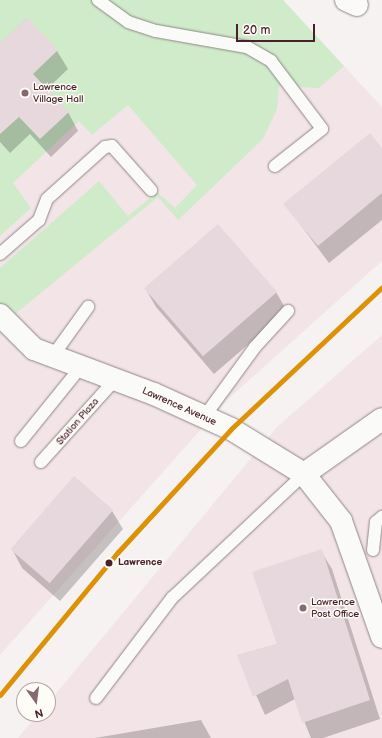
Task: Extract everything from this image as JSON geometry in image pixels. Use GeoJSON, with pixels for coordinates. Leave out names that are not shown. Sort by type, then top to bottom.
{"type":"FeatureCollection","features":[{"type":"Feature","properties":{"kind":"street","name":"Lawrence Avenue"},"geometry":{"type":"LineString","coordinates":[[0,315],[34,349],[79,369],[114,380],[204,417],[304,474],[369,554],[382,637]]}},
{"type":"Feature","properties":{"kind":"street"},"geometry":{"type":"LineString","coordinates":[[304,474],[382,419]]}},
{"type":"Feature","properties":{"kind":"lane"},"geometry":{"type":"LineString","coordinates":[[98,0],[128,22],[156,31],[247,47],[271,61],[322,129],[275,166]]}},
{"type":"Feature","properties":{"kind":"lane"},"geometry":{"type":"LineString","coordinates":[[0,254],[39,220],[47,199],[105,147],[112,146],[151,190]]}},
{"type":"Feature","properties":{"kind":"lane"},"geometry":{"type":"LineString","coordinates":[[52,357],[88,307]]}},
{"type":"Feature","properties":{"kind":"lane"},"geometry":{"type":"LineString","coordinates":[[204,417],[255,347],[288,311]]}},
{"type":"Feature","properties":{"kind":"lane"},"geometry":{"type":"LineString","coordinates":[[21,441],[79,369]]}},
{"type":"Feature","properties":{"kind":"lane","name":"Station Plaza"},"geometry":{"type":"LineString","coordinates":[[41,462],[114,380]]}},
{"type":"Feature","properties":{"kind":"lane"},"geometry":{"type":"LineString","coordinates":[[96,698],[172,598],[304,474]]}},
{"type":"Feature","properties":{"kind":"lane"},"geometry":{"type":"LineString","coordinates":[[369,554],[376,522],[382,517]]}},
{"type":"Feature","properties":{"kind":"shaded area"},"geometry":{"type":"Polygon","coordinates":[[[0,0],[283,0],[382,107],[382,261],[228,399],[0,655],[0,0]]]}},
{"type":"Feature","properties":{"kind":"shaded area"},"geometry":{"type":"Polygon","coordinates":[[[382,335],[382,738],[18,738],[31,722],[56,722],[56,693],[277,427],[382,335]]]}},
{"type":"Feature","properties":{"kind":"green space"},"geometry":{"type":"Polygon","coordinates":[[[0,0],[283,0],[344,66],[319,88],[279,86],[277,109],[263,139],[178,220],[158,197],[9,319],[0,308],[0,268],[99,181],[128,216],[157,192],[175,208],[197,185],[128,105],[92,135],[79,121],[13,183],[31,208],[0,236],[0,0]]]}},
{"type":"Feature","properties":{"kind":"building","name":"Lawrence Village Hall"},"geometry":{"type":"Polygon","coordinates":[[[27,18],[58,50],[33,74],[69,112],[40,139],[19,117],[0,134],[0,43],[27,18]]]}},
{"type":"Feature","properties":{"kind":"building"},"geometry":{"type":"Polygon","coordinates":[[[370,133],[382,148],[382,193],[318,246],[283,204],[370,133]]]}},
{"type":"Feature","properties":{"kind":"building"},"geometry":{"type":"Polygon","coordinates":[[[218,224],[277,292],[203,356],[144,288],[218,224]]]}},
{"type":"Feature","properties":{"kind":"building"},"geometry":{"type":"Polygon","coordinates":[[[74,476],[113,510],[50,583],[10,549],[74,476]]]}},
{"type":"Feature","properties":{"kind":"building","name":"Lawrence Post Office"},"geometry":{"type":"Polygon","coordinates":[[[322,549],[370,700],[302,723],[288,679],[253,697],[237,655],[277,644],[252,572],[322,549]]]}},
{"type":"Feature","properties":{"kind":"transit line"},"geometry":{"type":"LineString","coordinates":[[0,695],[118,552],[231,429],[382,287]]}},
{"type":"Feature","properties":{"kind":"place","name":"Lawrence Village Hall"},"geometry":{"type":"Point","coordinates":[25,93]}},
{"type":"Feature","properties":{"kind":"place","name":"Lawrence"},"geometry":{"type":"Point","coordinates":[109,563]}},
{"type":"Feature","properties":{"kind":"place","name":"Lawrence Post Office"},"geometry":{"type":"Point","coordinates":[303,608]}}]}
